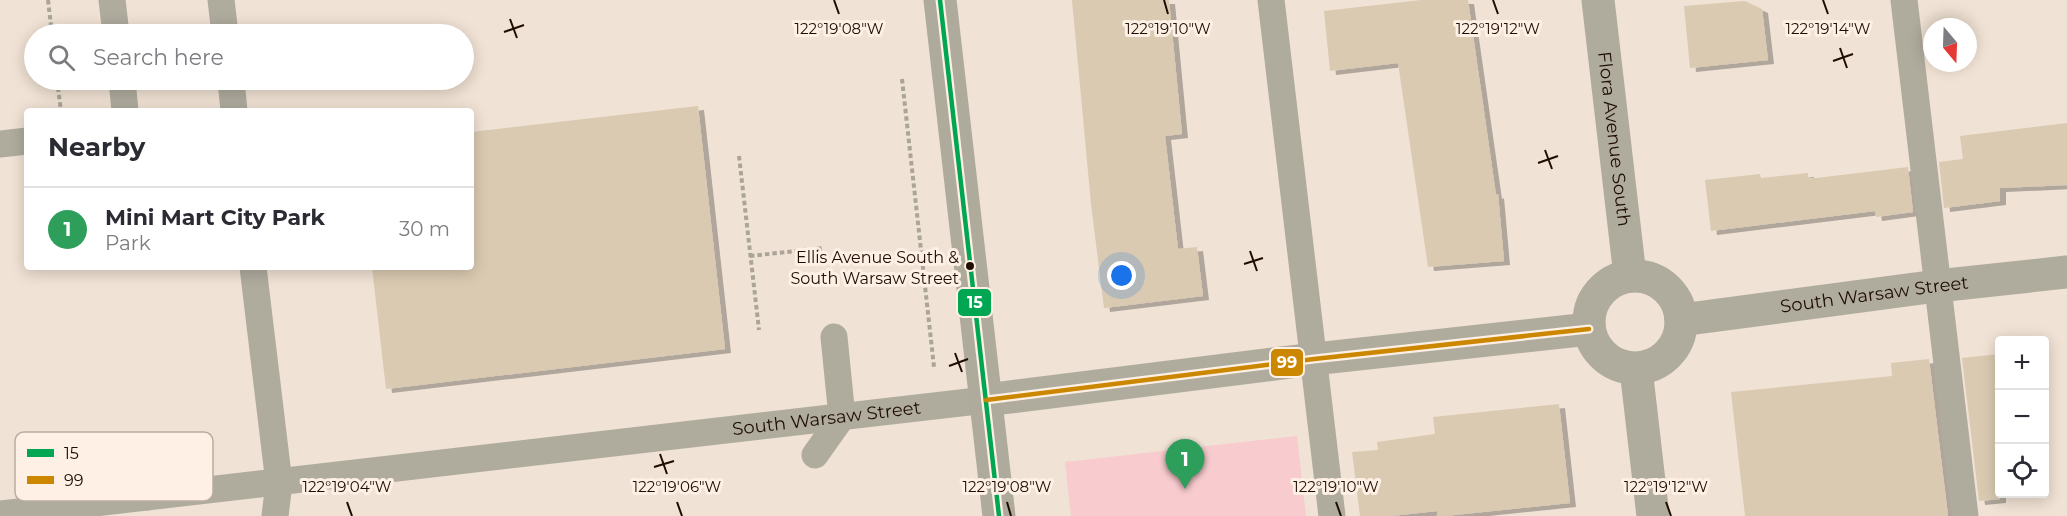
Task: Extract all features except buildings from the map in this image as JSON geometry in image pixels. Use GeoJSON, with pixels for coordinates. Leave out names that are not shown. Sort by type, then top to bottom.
{"type":"FeatureCollection","features":[{"type":"Feature","properties":{"kind":"street"},"geometry":{"type":"LineString","coordinates":[[940,0],[999,516]]}},
{"type":"Feature","properties":{"kind":"street","name":"Flora Avenue South"},"geometry":{"type":"LineString","coordinates":[[1598,0],[1630,276]]}},
{"type":"Feature","properties":{"kind":"street","name":"South Warsaw Street"},"geometry":{"type":"LineString","coordinates":[[1681,320],[1937,286],[2067,272]]}},
{"type":"Feature","properties":{"kind":"street"},"geometry":{"type":"LineString","coordinates":[[1630,276],[1654,279],[1667,288],[1676,300],[1681,320],[1677,343],[1668,356],[1655,365],[1636,369],[1624,368],[1609,361],[1598,350],[1590,336],[1589,329],[1591,305],[1599,292],[1610,283],[1630,276]]}},
{"type":"Feature","properties":{"kind":"street","name":"South Warsaw Street"},"geometry":{"type":"LineString","coordinates":[[986,400],[1314,359],[1589,329]]}},
{"type":"Feature","properties":{"kind":"street"},"geometry":{"type":"LineString","coordinates":[[1636,369],[1653,516]]}},
{"type":"Feature","properties":{"kind":"lane"},"geometry":{"type":"LineString","coordinates":[[112,0],[115,24]]}},
{"type":"Feature","properties":{"kind":"lane"},"geometry":{"type":"LineString","coordinates":[[221,0],[224,24]]}},
{"type":"Feature","properties":{"kind":"lane"},"geometry":{"type":"LineString","coordinates":[[1271,0],[1332,516]]}},
{"type":"Feature","properties":{"kind":"lane"},"geometry":{"type":"LineString","coordinates":[[1904,0],[1965,516]]}},
{"type":"Feature","properties":{"kind":"lane"},"geometry":{"type":"LineString","coordinates":[[123,90],[125,108]]}},
{"type":"Feature","properties":{"kind":"lane"},"geometry":{"type":"LineString","coordinates":[[232,90],[234,108]]}},
{"type":"Feature","properties":{"kind":"lane"},"geometry":{"type":"LineString","coordinates":[[0,144],[24,141]]}},
{"type":"Feature","properties":{"kind":"lane"},"geometry":{"type":"LineString","coordinates":[[253,270],[279,483],[275,516]]}},
{"type":"Feature","properties":{"kind":"lane"},"geometry":{"type":"LineString","coordinates":[[815,455],[843,417],[834,337]]}},
{"type":"Feature","properties":{"kind":"lane","name":"South Warsaw Street"},"geometry":{"type":"LineString","coordinates":[[213,483],[279,483],[986,400]]}},
{"type":"Feature","properties":{"kind":"lane","name":"South Warsaw Street"},"geometry":{"type":"LineString","coordinates":[[0,514],[63,501]]}},
{"type":"Feature","properties":{"kind":"path"},"geometry":{"type":"LineString","coordinates":[[48,0],[51,24]]}},
{"type":"Feature","properties":{"kind":"path"},"geometry":{"type":"LineString","coordinates":[[902,72],[939,405]]}},
{"type":"Feature","properties":{"kind":"path"},"geometry":{"type":"LineString","coordinates":[[58,90],[61,108]]}},
{"type":"Feature","properties":{"kind":"path"},"geometry":{"type":"LineString","coordinates":[[739,156],[759,330]]}},
{"type":"Feature","properties":{"kind":"path"},"geometry":{"type":"LineString","coordinates":[[750,256],[823,248]]}},
{"type":"Feature","properties":{"kind":"shaded area"},"geometry":{"type":"Polygon","coordinates":[[[1297,436],[1306,516],[1071,516],[1065,462],[1297,436]]]}},
{"type":"Feature","properties":{"kind":"transit line","name":"15"},"geometry":{"type":"LineString","coordinates":[[940,0],[999,516]]}},
{"type":"Feature","properties":{"kind":"transit line","name":"99"},"geometry":{"type":"LineString","coordinates":[[986,400],[1314,359],[1589,329]]}},
{"type":"Feature","properties":{"kind":"place","name":"Ellis Avenue South & South Warsaw Street"},"geometry":{"type":"Point","coordinates":[970,266]}},
{"type":"Feature","properties":{"kind":"place","name":"Mini Mart City Park"},"geometry":{"type":"Point","coordinates":[1185,489]}}]}
